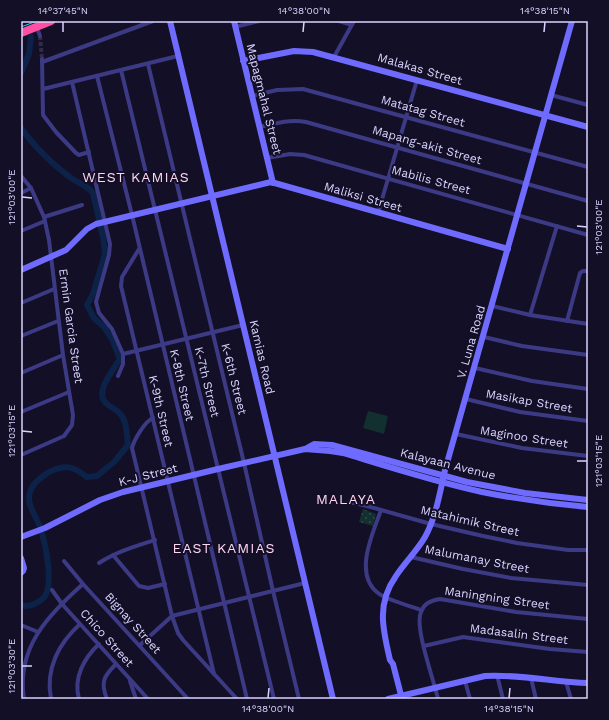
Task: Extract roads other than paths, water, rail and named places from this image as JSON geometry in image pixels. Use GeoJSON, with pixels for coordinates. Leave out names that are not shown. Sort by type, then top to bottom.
{"type":"FeatureCollection","features":[{"type":"Feature","properties":{"kind":"highway"},"geometry":{"type":"LineString","coordinates":[[21,33],[51,21]]}},
{"type":"Feature","properties":{"kind":"main road","name":"Kamias Road"},"geometry":{"type":"LineString","coordinates":[[170,21],[333,699]]}},
{"type":"Feature","properties":{"kind":"main road","name":"V. Luna Road"},"geometry":{"type":"LineString","coordinates":[[400,698],[393,664],[390,660],[383,628],[382,613],[386,597],[395,576],[421,544],[431,524],[572,21]]}},
{"type":"Feature","properties":{"kind":"main road","name":"Mapagmahal Street"},"geometry":{"type":"LineString","coordinates":[[234,24],[273,183]]}},
{"type":"Feature","properties":{"kind":"main road","name":"Malakas Street"},"geometry":{"type":"LineString","coordinates":[[243,60],[294,51],[313,52],[588,128]]}},
{"type":"Feature","properties":{"kind":"main road","name":"Maliksi Street"},"geometry":{"type":"LineString","coordinates":[[50,257],[66,250],[87,229],[96,224],[268,183],[273,183],[508,249]]}},
{"type":"Feature","properties":{"kind":"main road"},"geometry":{"type":"LineString","coordinates":[[21,270],[50,257]]}},
{"type":"Feature","properties":{"kind":"main road","name":"Kalayaan Avenue"},"geometry":{"type":"LineString","coordinates":[[274,456],[306,449],[330,451],[443,479],[525,493],[588,500]]}},
{"type":"Feature","properties":{"kind":"main road","name":"K-J Street"},"geometry":{"type":"LineString","coordinates":[[21,537],[45,528],[100,500],[218,468],[274,456]]}},
{"type":"Feature","properties":{"kind":"main road","name":"Kalayaan Avenue"},"geometry":{"type":"LineString","coordinates":[[443,479],[480,492],[524,500],[588,507]]}},
{"type":"Feature","properties":{"kind":"main road"},"geometry":{"type":"LineString","coordinates":[[21,558],[24,568],[23,572],[21,573]]}},
{"type":"Feature","properties":{"kind":"main road"},"geometry":{"type":"LineString","coordinates":[[388,699],[400,698],[485,676],[497,675],[588,683]]}},
{"type":"Feature","properties":{"kind":"street"},"geometry":{"type":"LineString","coordinates":[[89,152],[78,154],[46,121],[42,112],[42,60],[153,21]]}},
{"type":"Feature","properties":{"kind":"street"},"geometry":{"type":"LineString","coordinates":[[234,24],[259,21]]}},
{"type":"Feature","properties":{"kind":"street"},"geometry":{"type":"LineString","coordinates":[[334,57],[353,23],[339,21]]}},
{"type":"Feature","properties":{"kind":"street"},"geometry":{"type":"LineString","coordinates":[[37,28],[40,36]]}},
{"type":"Feature","properties":{"kind":"street"},"geometry":{"type":"LineString","coordinates":[[43,89],[178,56]]}},
{"type":"Feature","properties":{"kind":"street","name":"K-6th Street"},"geometry":{"type":"LineString","coordinates":[[148,64],[299,699]]}},
{"type":"Feature","properties":{"kind":"street","name":"K-7th Street"},"geometry":{"type":"LineString","coordinates":[[121,70],[274,699]]}},
{"type":"Feature","properties":{"kind":"street","name":"K-8th Street"},"geometry":{"type":"LineString","coordinates":[[97,76],[132,215],[247,699]]}},
{"type":"Feature","properties":{"kind":"street"},"geometry":{"type":"LineString","coordinates":[[378,213],[417,80]]}},
{"type":"Feature","properties":{"kind":"street"},"geometry":{"type":"LineString","coordinates":[[72,82],[110,244],[110,255],[96,302],[99,313],[112,329],[123,354],[122,364],[118,376]]}},
{"type":"Feature","properties":{"kind":"street","name":"Matatag Street"},"geometry":{"type":"LineString","coordinates":[[252,96],[277,90],[303,89],[588,167]]}},
{"type":"Feature","properties":{"kind":"street"},"geometry":{"type":"LineString","coordinates":[[551,95],[588,105]]}},
{"type":"Feature","properties":{"kind":"street","name":"Mapang-akit Street"},"geometry":{"type":"LineString","coordinates":[[260,127],[296,120],[398,147],[588,201]]}},
{"type":"Feature","properties":{"kind":"street","name":"Mabilis Street"},"geometry":{"type":"LineString","coordinates":[[267,158],[294,154],[588,235]]}},
{"type":"Feature","properties":{"kind":"street","name":"Ermin Garcia Street"},"geometry":{"type":"LineString","coordinates":[[21,176],[31,188],[44,219],[63,355],[73,410],[73,420],[67,433],[60,439],[21,455]]}},
{"type":"Feature","properties":{"kind":"street"},"geometry":{"type":"LineString","coordinates":[[21,192],[31,188]]}},
{"type":"Feature","properties":{"kind":"street"},"geometry":{"type":"LineString","coordinates":[[21,231],[44,219],[82,206]]}},
{"type":"Feature","properties":{"kind":"street"},"geometry":{"type":"LineString","coordinates":[[530,315],[556,226]]}},
{"type":"Feature","properties":{"kind":"street","name":"K-9th Street"},"geometry":{"type":"LineString","coordinates":[[139,249],[120,282],[214,674]]}},
{"type":"Feature","properties":{"kind":"street"},"geometry":{"type":"LineString","coordinates":[[567,321],[580,273],[583,271],[588,271]]}},
{"type":"Feature","properties":{"kind":"street"},"geometry":{"type":"LineString","coordinates":[[21,303],[54,289]]}},
{"type":"Feature","properties":{"kind":"street"},"geometry":{"type":"LineString","coordinates":[[492,306],[530,315],[588,324]]}},
{"type":"Feature","properties":{"kind":"street"},"geometry":{"type":"LineString","coordinates":[[21,336],[58,321]]}},
{"type":"Feature","properties":{"kind":"street"},"geometry":{"type":"LineString","coordinates":[[123,354],[162,346],[243,325]]}},
{"type":"Feature","properties":{"kind":"street"},"geometry":{"type":"LineString","coordinates":[[484,337],[522,346],[588,355]]}},
{"type":"Feature","properties":{"kind":"street"},"geometry":{"type":"LineString","coordinates":[[21,372],[63,355]]}},
{"type":"Feature","properties":{"kind":"street"},"geometry":{"type":"LineString","coordinates":[[475,368],[532,381],[588,389]]}},
{"type":"Feature","properties":{"kind":"street"},"geometry":{"type":"LineString","coordinates":[[21,412],[69,392]]}},
{"type":"Feature","properties":{"kind":"street","name":"Masikap Street"},"geometry":{"type":"LineString","coordinates":[[466,399],[520,412],[588,421]]}},
{"type":"Feature","properties":{"kind":"street"},"geometry":{"type":"LineString","coordinates":[[153,418],[149,420],[133,446],[172,616],[178,634],[237,699]]}},
{"type":"Feature","properties":{"kind":"street","name":"Maginoo Street"},"geometry":{"type":"LineString","coordinates":[[456,434],[522,448],[588,456]]}},
{"type":"Feature","properties":{"kind":"street","name":"Matahimik Street"},"geometry":{"type":"LineString","coordinates":[[349,502],[431,524],[516,543],[568,550],[588,550]]}},
{"type":"Feature","properties":{"kind":"street"},"geometry":{"type":"LineString","coordinates":[[381,510],[367,554],[365,567],[368,578],[371,585],[378,593],[421,610],[419,624],[438,699]]}},
{"type":"Feature","properties":{"kind":"street"},"geometry":{"type":"LineString","coordinates":[[99,563],[113,555],[155,540]]}},
{"type":"Feature","properties":{"kind":"street"},"geometry":{"type":"LineString","coordinates":[[113,555],[139,586],[148,588],[165,584]]}},
{"type":"Feature","properties":{"kind":"street","name":"Malumanay Street"},"geometry":{"type":"LineString","coordinates":[[411,556],[463,569],[511,578],[588,585]]}},
{"type":"Feature","properties":{"kind":"street","name":"Bignay Street"},"geometry":{"type":"LineString","coordinates":[[64,561],[83,584],[188,699]]}},
{"type":"Feature","properties":{"kind":"street"},"geometry":{"type":"LineString","coordinates":[[140,645],[172,616],[305,583]]}},
{"type":"Feature","properties":{"kind":"street"},"geometry":{"type":"LineString","coordinates":[[24,699],[23,692],[26,658],[38,632],[51,615],[83,584]]}},
{"type":"Feature","properties":{"kind":"street","name":"Chico Street"},"geometry":{"type":"LineString","coordinates":[[52,590],[62,604],[148,699]]}},
{"type":"Feature","properties":{"kind":"street","name":"Maningning Street"},"geometry":{"type":"LineString","coordinates":[[421,610],[428,603],[440,598],[516,612],[588,619]]}},
{"type":"Feature","properties":{"kind":"street"},"geometry":{"type":"LineString","coordinates":[[51,699],[50,679],[56,655],[66,638],[80,624]]}},
{"type":"Feature","properties":{"kind":"street"},"geometry":{"type":"LineString","coordinates":[[21,625],[38,632]]}},
{"type":"Feature","properties":{"kind":"street","name":"Madasalin Street"},"geometry":{"type":"LineString","coordinates":[[424,646],[463,637],[550,649],[588,652]]}},
{"type":"Feature","properties":{"kind":"street"},"geometry":{"type":"LineString","coordinates":[[78,699],[77,684],[81,666],[99,644]]}},
{"type":"Feature","properties":{"kind":"street"},"geometry":{"type":"LineString","coordinates":[[21,656],[26,658]]}},
{"type":"Feature","properties":{"kind":"street"},"geometry":{"type":"LineString","coordinates":[[107,699],[104,688],[104,678],[116,664]]}},
{"type":"Feature","properties":{"kind":"street"},"geometry":{"type":"LineString","coordinates":[[497,675],[503,699]]}},
{"type":"Feature","properties":{"kind":"street"},"geometry":{"type":"LineString","coordinates":[[129,678],[136,699]]}},
{"type":"Feature","properties":{"kind":"street"},"geometry":{"type":"LineString","coordinates":[[531,678],[536,699]]}},
{"type":"Feature","properties":{"kind":"street"},"geometry":{"type":"LineString","coordinates":[[465,681],[470,699]]}},
{"type":"Feature","properties":{"kind":"street"},"geometry":{"type":"LineString","coordinates":[[566,682],[571,699]]}},
{"type":"Feature","properties":{"kind":"waterway"},"geometry":{"type":"LineString","coordinates":[[21,73],[29,54],[31,37]]}},
{"type":"Feature","properties":{"kind":"waterway"},"geometry":{"type":"LineString","coordinates":[[21,128],[50,161],[93,193],[103,237],[105,254],[93,294],[87,305],[94,318],[104,327],[112,339],[120,359],[106,381],[102,394],[103,399],[107,404],[118,411],[123,418],[128,445],[114,462],[97,476],[87,477],[74,469],[66,467],[51,471],[38,480],[33,486],[30,492],[29,501],[40,527],[44,542],[48,562],[49,581],[48,590],[43,598],[31,605],[21,605]]}},
{"type":"Feature","properties":{"kind":"tunnel"},"geometry":{"type":"LineString","coordinates":[[40,36],[42,59]]}},
{"type":"Feature","properties":{"kind":"tram line"},"geometry":{"type":"LineString","coordinates":[[21,27],[37,21]]}},
{"type":"Feature","properties":{"kind":"district","name":"WEST KAMIAS"},"geometry":{"type":"Point","coordinates":[136,177]}},
{"type":"Feature","properties":{"kind":"district","name":"MALAYA"},"geometry":{"type":"Point","coordinates":[346,499]}},
{"type":"Feature","properties":{"kind":"district","name":"EAST KAMIAS"},"geometry":{"type":"Point","coordinates":[224,548]}}]}
